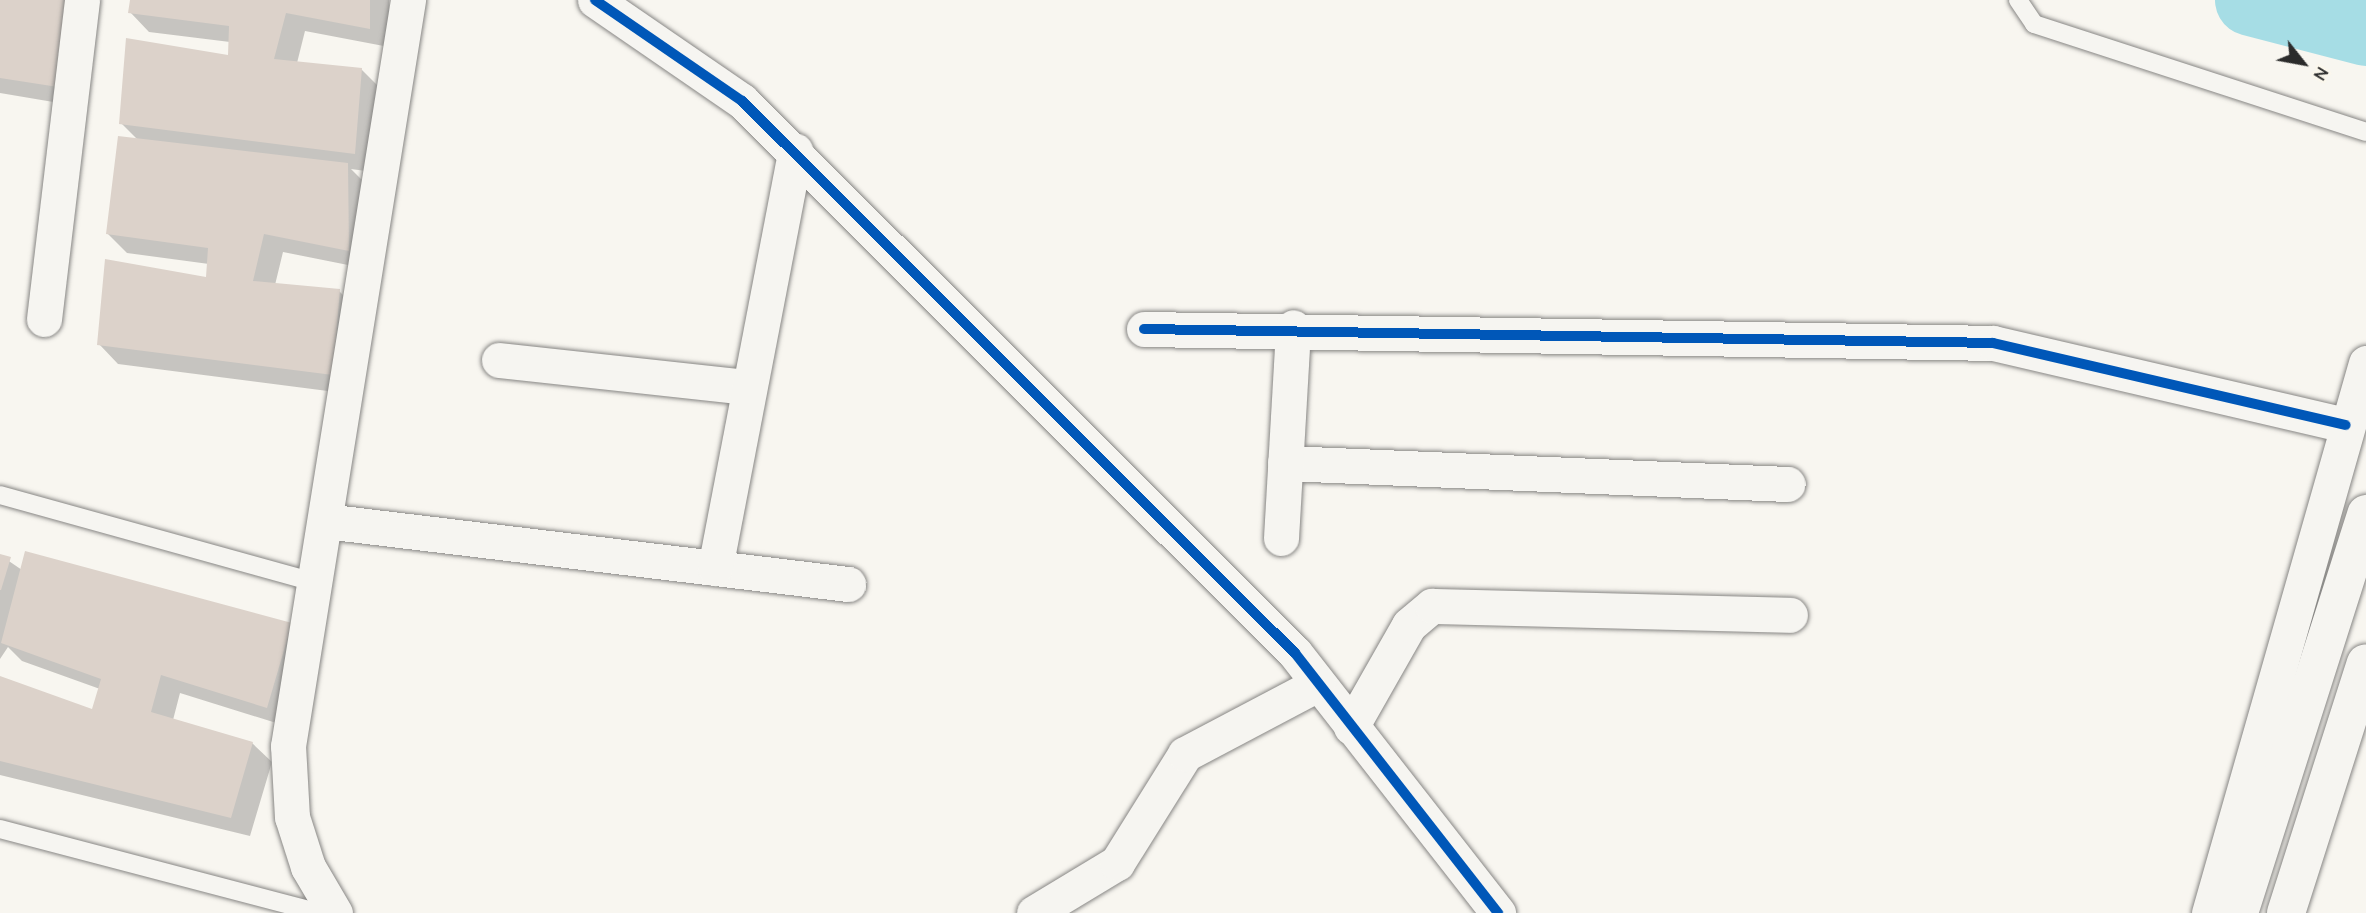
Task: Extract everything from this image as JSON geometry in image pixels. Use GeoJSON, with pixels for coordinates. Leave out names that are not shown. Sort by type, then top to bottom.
{"type":"FeatureCollection","features":[{"type":"Feature","properties":{"kind":"main road"},"geometry":{"type":"LineString","coordinates":[[2239,913],[2366,514]]}},
{"type":"Feature","properties":{"kind":"main road"},"geometry":{"type":"LineString","coordinates":[[2286,913],[2366,663]]}},
{"type":"Feature","properties":{"kind":"street"},"geometry":{"type":"LineString","coordinates":[[44,319],[82,0]]}},
{"type":"Feature","properties":{"kind":"street"},"geometry":{"type":"LineString","coordinates":[[335,913],[308,867],[292,817],[288,746],[408,0]]}},
{"type":"Feature","properties":{"kind":"street"},"geometry":{"type":"LineString","coordinates":[[603,2],[743,101],[795,151],[1318,684],[1499,913]]}},
{"type":"Feature","properties":{"kind":"street"},"geometry":{"type":"LineString","coordinates":[[715,568],[747,387],[795,151]]}},
{"type":"Feature","properties":{"kind":"street"},"geometry":{"type":"LineString","coordinates":[[1144,329],[1293,327],[1993,343],[2346,425]]}},
{"type":"Feature","properties":{"kind":"street"},"geometry":{"type":"LineString","coordinates":[[1281,538],[1293,327]]}},
{"type":"Feature","properties":{"kind":"street"},"geometry":{"type":"LineString","coordinates":[[499,360],[747,387]]}},
{"type":"Feature","properties":{"kind":"street"},"geometry":{"type":"LineString","coordinates":[[2209,913],[2346,425],[2366,363]]}},
{"type":"Feature","properties":{"kind":"street"},"geometry":{"type":"LineString","coordinates":[[1285,463],[1788,484]]}},
{"type":"Feature","properties":{"kind":"street"},"geometry":{"type":"LineString","coordinates":[[325,521],[848,584]]}},
{"type":"Feature","properties":{"kind":"street"},"geometry":{"type":"LineString","coordinates":[[1351,727],[1409,625],[1432,606],[1790,615]]}},
{"type":"Feature","properties":{"kind":"street"},"geometry":{"type":"LineString","coordinates":[[1034,913],[1117,863],[1185,754],[1318,684]]}},
{"type":"Feature","properties":{"kind":"lane"},"geometry":{"type":"LineString","coordinates":[[2018,0],[2034,24],[2366,132]]}},
{"type":"Feature","properties":{"kind":"lane"},"geometry":{"type":"LineString","coordinates":[[0,495],[313,582]]}},
{"type":"Feature","properties":{"kind":"lane"},"geometry":{"type":"LineString","coordinates":[[0,829],[321,913]]}},
{"type":"Feature","properties":{"kind":"building"},"geometry":{"type":"Polygon","coordinates":[[[0,0],[68,0],[58,87],[0,78],[0,0]]]}},
{"type":"Feature","properties":{"kind":"building"},"geometry":{"type":"Polygon","coordinates":[[[130,0],[370,0],[370,29],[286,13],[274,59],[362,68],[355,154],[119,124],[126,38],[228,55],[229,26],[128,13],[130,0]]]}},
{"type":"Feature","properties":{"kind":"building"},"geometry":{"type":"Polygon","coordinates":[[[118,136],[348,163],[349,251],[264,234],[253,281],[340,289],[333,375],[97,345],[105,259],[206,277],[208,248],[106,234],[118,136]]]}},
{"type":"Feature","properties":{"kind":"building"},"geometry":{"type":"Polygon","coordinates":[[[25,551],[292,623],[267,708],[161,675],[151,712],[253,742],[231,818],[0,761],[0,676],[92,709],[101,679],[1,643],[25,551]]]}},
{"type":"Feature","properties":{"kind":"building"},"geometry":{"type":"Polygon","coordinates":[[[0,554],[11,557],[1,590],[0,590],[0,554]]]}},
{"type":"Feature","properties":{"kind":"waterway"},"geometry":{"type":"LineString","coordinates":[[2251,0],[2366,30]]}},
{"type":"Feature","properties":{"kind":"cycle path"},"geometry":{"type":"LineString","coordinates":[[595,0],[742,101],[1295,653],[1498,913]]}},
{"type":"Feature","properties":{"kind":"cycle path"},"geometry":{"type":"LineString","coordinates":[[1144,329],[1993,343],[2346,425]]}}]}
